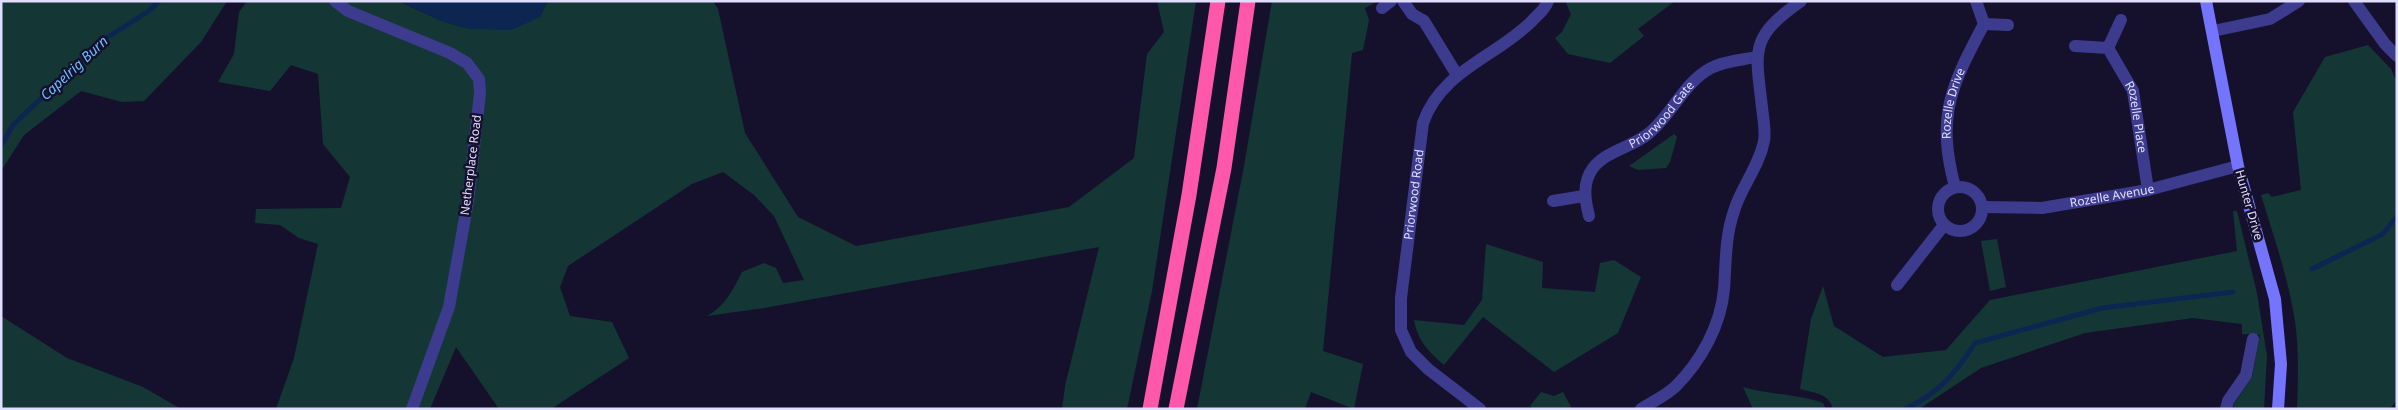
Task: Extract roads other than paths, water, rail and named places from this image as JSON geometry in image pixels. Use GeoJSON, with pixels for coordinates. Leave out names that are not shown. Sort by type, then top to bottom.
{"type":"FeatureCollection","features":[{"type":"Feature","properties":{"kind":"highway"},"geometry":{"type":"LineString","coordinates":[[1150,409],[1185,221],[1218,1]]}},
{"type":"Feature","properties":{"kind":"highway"},"geometry":{"type":"LineString","coordinates":[[1176,409],[1224,168],[1248,1]]}},
{"type":"Feature","properties":{"kind":"street","name":"Netherplace Road"},"geometry":{"type":"LineString","coordinates":[[335,1],[348,11],[450,53],[468,63],[479,80],[480,94],[468,201],[449,307],[412,409]]}},
{"type":"Feature","properties":{"kind":"street"},"geometry":{"type":"LineString","coordinates":[[1403,1],[1412,14],[1424,21],[1457,75]]}},
{"type":"Feature","properties":{"kind":"street","name":"Priorwood Road"},"geometry":{"type":"LineString","coordinates":[[1480,409],[1428,369],[1411,352],[1401,330],[1401,298],[1423,123],[1429,106],[1439,91],[1457,75],[1526,26],[1547,6],[1548,1]]}},
{"type":"Feature","properties":{"kind":"street"},"geometry":{"type":"LineString","coordinates":[[1641,409],[1675,387],[1697,359],[1714,330],[1724,292],[1726,246],[1734,209],[1751,178],[1764,141],[1756,57],[1761,40],[1772,24],[1801,1]]}},
{"type":"Feature","properties":{"kind":"street"},"geometry":{"type":"LineString","coordinates":[[1976,1],[1984,24],[2008,25]]}},
{"type":"Feature","properties":{"kind":"street","name":"Hunter Drive"},"geometry":{"type":"LineString","coordinates":[[2206,1],[2238,166],[2275,299],[2281,364],[2278,409]]}},
{"type":"Feature","properties":{"kind":"street"},"geometry":{"type":"LineString","coordinates":[[2213,31],[2270,19],[2299,1]]}},
{"type":"Feature","properties":{"kind":"street"},"geometry":{"type":"LineString","coordinates":[[2354,1],[2388,49],[2397,56]]}},
{"type":"Feature","properties":{"kind":"street"},"geometry":{"type":"LineString","coordinates":[[2074,46],[2108,48],[2121,20]]}},
{"type":"Feature","properties":{"kind":"street","name":"Rozelle Drive"},"geometry":{"type":"LineString","coordinates":[[1955,187],[1946,147],[1949,104],[1959,70],[1984,24]]}},
{"type":"Feature","properties":{"kind":"street","name":"Rozelle Place"},"geometry":{"type":"LineString","coordinates":[[2108,48],[2133,91],[2148,190]]}},
{"type":"Feature","properties":{"kind":"street","name":"Priorwood Gate"},"geometry":{"type":"LineString","coordinates":[[1584,196],[1593,168],[1606,158],[1648,135],[1672,111],[1692,81],[1712,67],[1756,57]]}},
{"type":"Feature","properties":{"kind":"street","name":"Rozelle Avenue"},"geometry":{"type":"LineString","coordinates":[[1982,207],[2042,208],[2148,190],[2238,166]]}},
{"type":"Feature","properties":{"kind":"street"},"geometry":{"type":"LineString","coordinates":[[1955,187],[1971,189],[1977,194],[1982,207],[1982,214],[1973,227],[1962,232],[1955,231],[1944,225],[1938,211],[1940,200],[1944,193],[1955,187]]}},
{"type":"Feature","properties":{"kind":"street"},"geometry":{"type":"LineString","coordinates":[[1553,201],[1584,196],[1589,216]]}},
{"type":"Feature","properties":{"kind":"street"},"geometry":{"type":"LineString","coordinates":[[1897,285],[1944,225]]}},
{"type":"Feature","properties":{"kind":"street"},"geometry":{"type":"LineString","coordinates":[[2226,409],[2228,400],[2246,376],[2253,339]]}},
{"type":"Feature","properties":{"kind":"water"},"geometry":{"type":"Polygon","coordinates":[[[398,1],[550,1],[546,4],[540,17],[512,30],[471,29],[444,22],[398,1]]]}},
{"type":"Feature","properties":{"kind":"waterway","name":"Capelrig Burn"},"geometry":{"type":"LineString","coordinates":[[1,146],[13,125],[103,40],[149,11],[159,1]]}},
{"type":"Feature","properties":{"kind":"waterway"},"geometry":{"type":"LineString","coordinates":[[2312,269],[2383,234],[2397,216]]}},
{"type":"Feature","properties":{"kind":"waterway"},"geometry":{"type":"LineString","coordinates":[[1905,409],[1917,403],[1945,382],[1975,343],[2102,308],[2233,292]]}}]}
